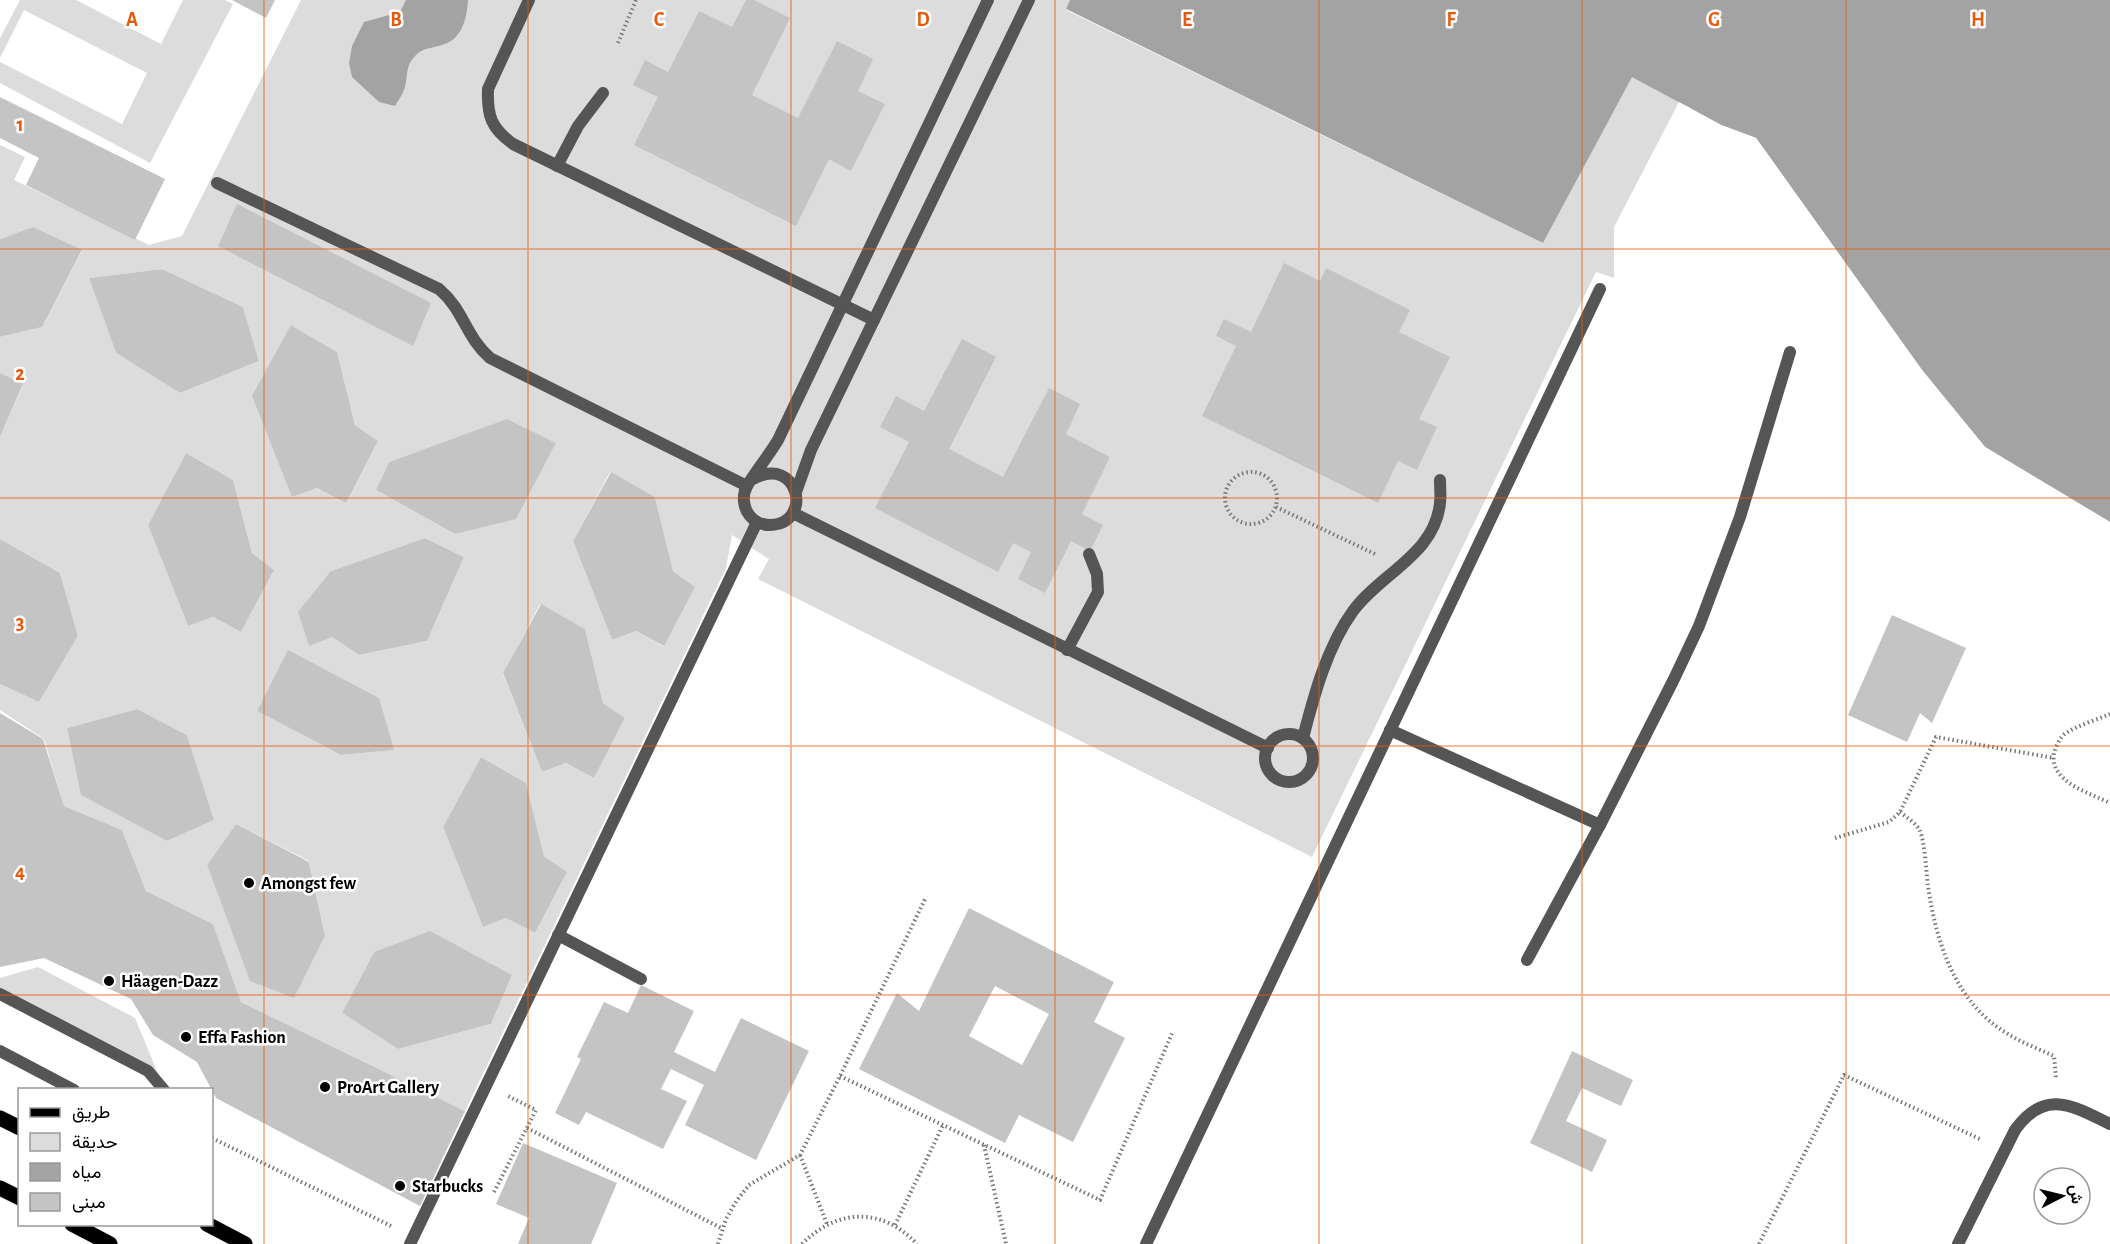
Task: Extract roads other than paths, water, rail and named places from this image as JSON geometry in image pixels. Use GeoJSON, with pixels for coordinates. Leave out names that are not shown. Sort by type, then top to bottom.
{"type":"FeatureCollection","features":[{"type":"Feature","properties":{"kind":"main road"},"geometry":{"type":"LineString","coordinates":[[0,1118],[18,1127]]}},
{"type":"Feature","properties":{"kind":"main road"},"geometry":{"type":"LineString","coordinates":[[0,1188],[18,1197]]}},
{"type":"Feature","properties":{"kind":"main road"},"geometry":{"type":"LineString","coordinates":[[76,1226],[110,1244]]}},
{"type":"Feature","properties":{"kind":"main road"},"geometry":{"type":"LineString","coordinates":[[211,1226],[245,1244]]}},
{"type":"Feature","properties":{"kind":"street"},"geometry":{"type":"LineString","coordinates":[[530,0],[488,90],[487,106],[491,121],[500,135],[557,166],[874,320]]}},
{"type":"Feature","properties":{"kind":"street"},"geometry":{"type":"LineString","coordinates":[[988,0],[778,440],[750,482],[744,496],[745,507],[757,522],[777,525],[786,521],[793,513],[796,506],[796,492],[811,450],[1029,0]]}},
{"type":"Feature","properties":{"kind":"street"},"geometry":{"type":"LineString","coordinates":[[557,166],[578,126],[603,93]]}},
{"type":"Feature","properties":{"kind":"street"},"geometry":{"type":"LineString","coordinates":[[217,183],[438,288],[454,304],[479,349],[490,358],[750,482]]}},
{"type":"Feature","properties":{"kind":"street"},"geometry":{"type":"LineString","coordinates":[[1146,1244],[1600,289]]}},
{"type":"Feature","properties":{"kind":"street"},"geometry":{"type":"LineString","coordinates":[[1527,960],[1600,825],[1674,679],[1720,572],[1740,517],[1790,352]]}},
{"type":"Feature","properties":{"kind":"street"},"geometry":{"type":"LineString","coordinates":[[750,482],[763,473],[773,472],[783,476],[796,492]]}},
{"type":"Feature","properties":{"kind":"street"},"geometry":{"type":"LineString","coordinates":[[1302,738],[1322,676],[1342,629],[1365,596],[1414,555],[1426,540],[1435,522],[1440,504],[1440,480]]}},
{"type":"Feature","properties":{"kind":"street"},"geometry":{"type":"LineString","coordinates":[[793,513],[1268,748]]}},
{"type":"Feature","properties":{"kind":"street"},"geometry":{"type":"LineString","coordinates":[[412,1240],[757,522]]}},
{"type":"Feature","properties":{"kind":"street"},"geometry":{"type":"LineString","coordinates":[[1068,650],[1098,592],[1097,573],[1089,554]]}},
{"type":"Feature","properties":{"kind":"street"},"geometry":{"type":"LineString","coordinates":[[1390,730],[1600,825]]}},
{"type":"Feature","properties":{"kind":"street"},"geometry":{"type":"LineString","coordinates":[[1293,734],[1302,738],[1310,746],[1314,756],[1312,767],[1306,776],[1296,781],[1286,782],[1276,778],[1269,771],[1265,760],[1272,740],[1282,735],[1293,734]]}},
{"type":"Feature","properties":{"kind":"street"},"geometry":{"type":"LineString","coordinates":[[558,935],[641,979]]}},
{"type":"Feature","properties":{"kind":"street"},"geometry":{"type":"LineString","coordinates":[[0,994],[148,1071],[163,1088]]}},
{"type":"Feature","properties":{"kind":"street"},"geometry":{"type":"LineString","coordinates":[[0,1051],[72,1088]]}},
{"type":"Feature","properties":{"kind":"street"},"geometry":{"type":"LineString","coordinates":[[1958,1244],[2004,1150],[2023,1119],[2039,1107],[2059,1103],[2072,1105],[2110,1124]]}},
{"type":"Feature","properties":{"kind":"water"},"geometry":{"type":"Polygon","coordinates":[[[406,0],[468,0],[465,21],[459,33],[449,42],[421,51],[412,59],[404,90],[395,106],[379,102],[352,77],[349,63],[352,46],[364,22],[400,12],[406,0]]]}},
{"type":"Feature","properties":{"kind":"water"},"geometry":{"type":"Polygon","coordinates":[[[1070,0],[2110,0],[2110,522],[1985,447],[1922,370],[1756,138],[1721,125],[1632,77],[1543,243],[1066,9],[1070,0]]]}},
{"type":"Feature","properties":{"kind":"place","name":"Amongst few"},"geometry":{"type":"Point","coordinates":[249,883]}},
{"type":"Feature","properties":{"kind":"place","name":"Häagen-Dazz"},"geometry":{"type":"Point","coordinates":[109,981]}},
{"type":"Feature","properties":{"kind":"place","name":"Effa Fashion"},"geometry":{"type":"Point","coordinates":[186,1037]}},
{"type":"Feature","properties":{"kind":"place","name":"ProArt Gallery"},"geometry":{"type":"Point","coordinates":[325,1087]}},
{"type":"Feature","properties":{"kind":"place","name":"Starbucks"},"geometry":{"type":"Point","coordinates":[400,1186]}}]}
